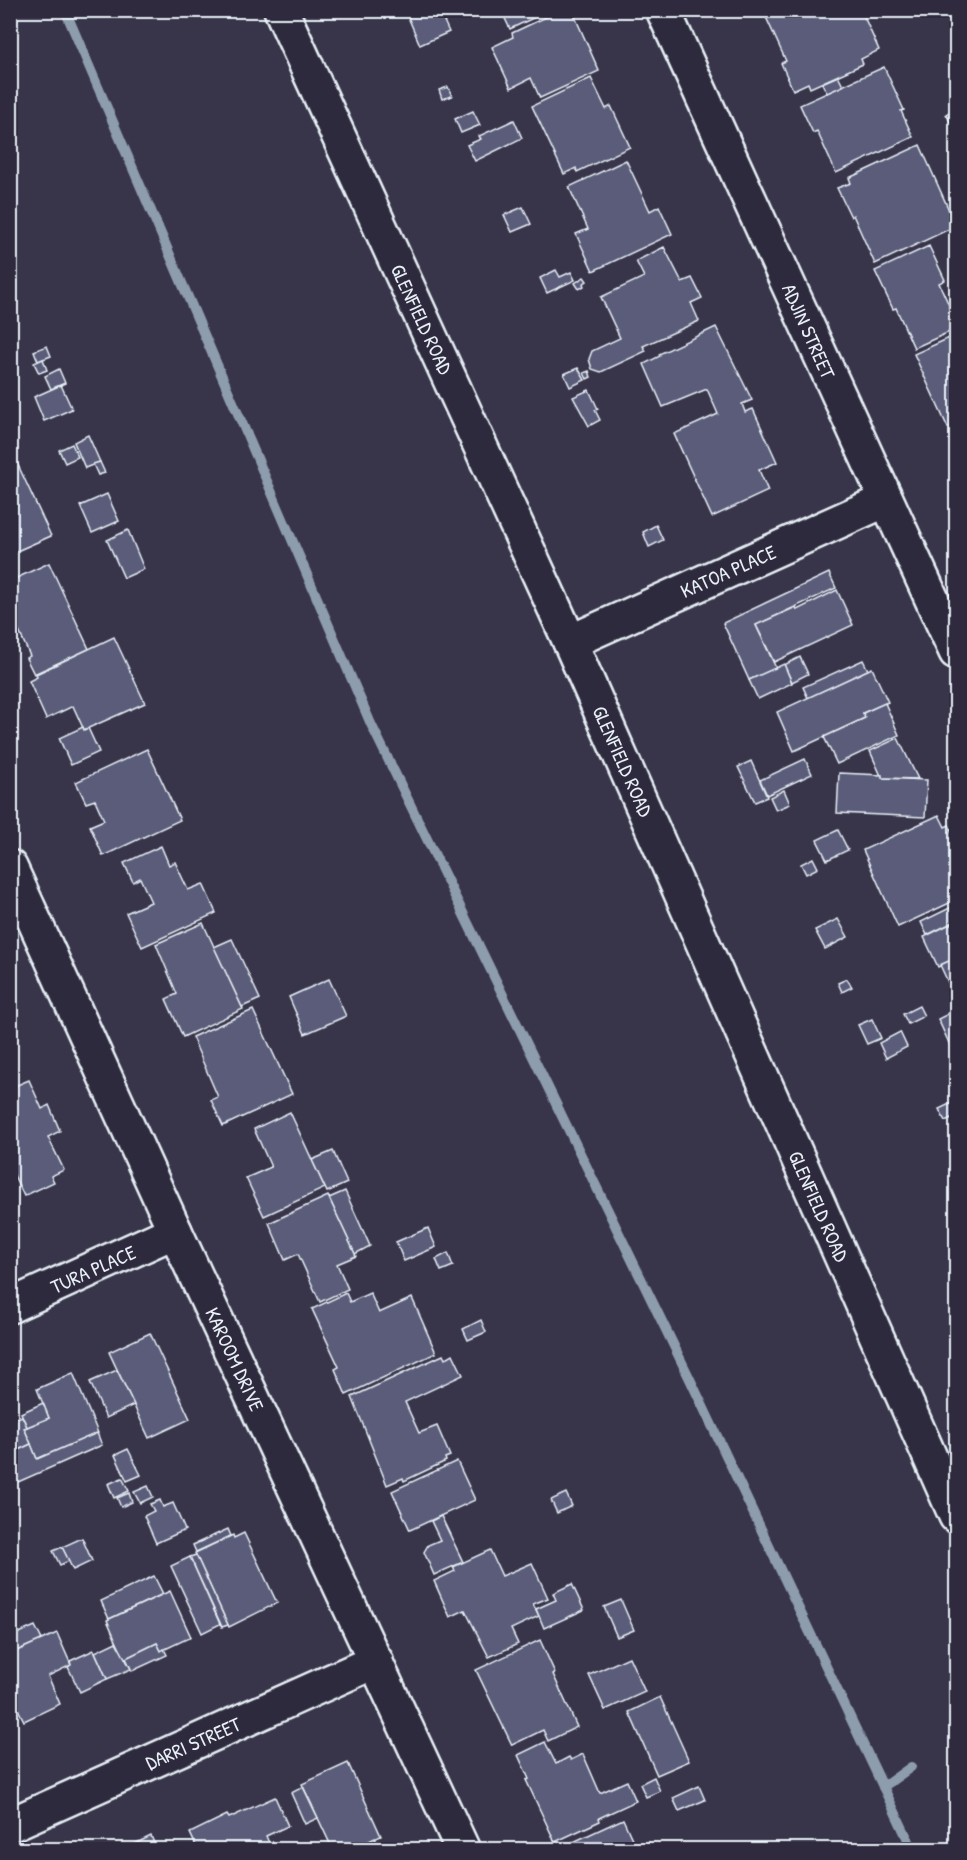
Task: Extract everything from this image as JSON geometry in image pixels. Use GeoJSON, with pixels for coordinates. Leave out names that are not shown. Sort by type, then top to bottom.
{"type":"FeatureCollection","features":[{"type":"Feature","properties":{"kind":"street","name":"GLENFIELD ROAD"},"geometry":{"type":"LineString","coordinates":[[281,10],[570,642],[957,1516]]}},
{"type":"Feature","properties":{"kind":"street","name":"ADJIN STREET"},"geometry":{"type":"LineString","coordinates":[[663,10],[957,652]]}},
{"type":"Feature","properties":{"kind":"street","name":"KATOA PLACE"},"geometry":{"type":"LineString","coordinates":[[570,642],[886,500]]}},
{"type":"Feature","properties":{"kind":"street","name":"KAROOM DRIVE"},"geometry":{"type":"LineString","coordinates":[[10,867],[175,1231],[463,1850]]}},
{"type":"Feature","properties":{"kind":"street","name":"TURA PLACE"},"geometry":{"type":"LineString","coordinates":[[10,1306],[175,1231]]}},
{"type":"Feature","properties":{"kind":"street","name":"DARRI STREET"},"geometry":{"type":"LineString","coordinates":[[10,1825],[376,1661]]}},
{"type":"Feature","properties":{"kind":"building"},"geometry":{"type":"Polygon","coordinates":[[[405,10],[439,10],[449,32],[420,45],[405,10]]]}},
{"type":"Feature","properties":{"kind":"building"},"geometry":{"type":"Polygon","coordinates":[[[501,10],[550,10],[510,29],[501,10]]]}},
{"type":"Feature","properties":{"kind":"building"},"geometry":{"type":"Polygon","coordinates":[[[561,10],[572,10],[599,71],[540,98],[531,78],[511,88],[492,47],[513,37],[512,33],[561,10]]]}},
{"type":"Feature","properties":{"kind":"building"},"geometry":{"type":"Polygon","coordinates":[[[781,10],[861,10],[879,50],[861,59],[863,64],[810,88],[808,83],[793,90],[781,63],[786,61],[766,17],[781,10]]]}},
{"type":"Feature","properties":{"kind":"building"},"geometry":{"type":"Polygon","coordinates":[[[884,67],[904,110],[901,111],[913,137],[836,173],[817,131],[813,133],[800,105],[884,67]]]}},
{"type":"Feature","properties":{"kind":"building"},"geometry":{"type":"Polygon","coordinates":[[[838,76],[843,86],[827,93],[822,83],[838,76]]]}},
{"type":"Feature","properties":{"kind":"building"},"geometry":{"type":"Polygon","coordinates":[[[591,78],[606,109],[611,106],[630,147],[577,172],[576,168],[564,174],[532,106],[591,78]]]}},
{"type":"Feature","properties":{"kind":"building"},"geometry":{"type":"Polygon","coordinates":[[[448,87],[452,96],[442,99],[439,90],[448,87]]]}},
{"type":"Feature","properties":{"kind":"building"},"geometry":{"type":"Polygon","coordinates":[[[956,108],[956,126],[954,128],[946,114],[956,108]]]}},
{"type":"Feature","properties":{"kind":"building"},"geometry":{"type":"Polygon","coordinates":[[[473,111],[480,125],[461,133],[455,119],[473,111]]]}},
{"type":"Feature","properties":{"kind":"building"},"geometry":{"type":"Polygon","coordinates":[[[514,120],[522,138],[475,161],[467,145],[481,139],[479,136],[514,120]]]}},
{"type":"Feature","properties":{"kind":"building"},"geometry":{"type":"Polygon","coordinates":[[[920,145],[956,226],[875,264],[853,215],[851,217],[837,188],[851,183],[849,178],[920,145]]]}},
{"type":"Feature","properties":{"kind":"building"},"geometry":{"type":"Polygon","coordinates":[[[626,160],[650,211],[659,206],[672,234],[593,271],[576,234],[588,229],[569,187],[626,160]]]}},
{"type":"Feature","properties":{"kind":"building"},"geometry":{"type":"Polygon","coordinates":[[[523,207],[531,224],[512,232],[504,215],[523,207]]]}},
{"type":"Feature","properties":{"kind":"building"},"geometry":{"type":"Polygon","coordinates":[[[929,246],[945,280],[939,283],[953,314],[951,315],[956,329],[914,348],[896,308],[893,309],[875,271],[929,246]]]}},
{"type":"Feature","properties":{"kind":"building"},"geometry":{"type":"Polygon","coordinates":[[[664,247],[682,282],[692,278],[702,298],[691,303],[699,321],[643,346],[646,351],[601,372],[592,369],[589,359],[592,351],[620,338],[601,297],[644,277],[636,261],[664,247]]]}},
{"type":"Feature","properties":{"kind":"building"},"geometry":{"type":"Polygon","coordinates":[[[10,260],[18,276],[10,279],[10,260]]]}},
{"type":"Feature","properties":{"kind":"building"},"geometry":{"type":"Polygon","coordinates":[[[556,270],[560,277],[571,272],[575,280],[547,293],[540,278],[556,270]]]}},
{"type":"Feature","properties":{"kind":"building"},"geometry":{"type":"Polygon","coordinates":[[[584,277],[587,281],[579,289],[575,283],[584,277]]]}},
{"type":"Feature","properties":{"kind":"building"},"geometry":{"type":"Polygon","coordinates":[[[716,327],[752,400],[742,404],[745,412],[753,409],[777,462],[759,470],[768,491],[712,517],[674,434],[718,414],[707,389],[663,407],[644,364],[660,356],[659,354],[716,327]]]}},
{"type":"Feature","properties":{"kind":"building"},"geometry":{"type":"Polygon","coordinates":[[[956,335],[956,424],[948,428],[914,354],[956,335]]]}},
{"type":"Feature","properties":{"kind":"building"},"geometry":{"type":"Polygon","coordinates":[[[47,346],[51,356],[38,361],[34,351],[47,346]]]}},
{"type":"Feature","properties":{"kind":"building"},"geometry":{"type":"Polygon","coordinates":[[[43,359],[47,370],[39,373],[34,363],[43,359]]]}},
{"type":"Feature","properties":{"kind":"building"},"geometry":{"type":"Polygon","coordinates":[[[578,368],[585,380],[570,387],[564,374],[578,368]]]}},
{"type":"Feature","properties":{"kind":"building"},"geometry":{"type":"Polygon","coordinates":[[[59,369],[65,383],[51,389],[45,376],[59,369]]]}},
{"type":"Feature","properties":{"kind":"building"},"geometry":{"type":"Polygon","coordinates":[[[589,371],[591,377],[587,379],[584,373],[589,371]]]}},
{"type":"Feature","properties":{"kind":"building"},"geometry":{"type":"Polygon","coordinates":[[[61,385],[72,409],[44,421],[34,397],[61,385]]]}},
{"type":"Feature","properties":{"kind":"building"},"geometry":{"type":"Polygon","coordinates":[[[589,390],[598,409],[595,410],[600,420],[589,426],[573,397],[589,390]]]}},
{"type":"Feature","properties":{"kind":"building"},"geometry":{"type":"Polygon","coordinates":[[[88,435],[100,462],[85,468],[74,442],[88,435]]]}},
{"type":"Feature","properties":{"kind":"building"},"geometry":{"type":"Polygon","coordinates":[[[956,440],[956,453],[950,444],[956,440]]]}},
{"type":"Feature","properties":{"kind":"building"},"geometry":{"type":"Polygon","coordinates":[[[72,444],[78,457],[65,463],[59,450],[72,444]]]}},
{"type":"Feature","properties":{"kind":"building"},"geometry":{"type":"Polygon","coordinates":[[[100,462],[105,473],[98,475],[93,464],[100,462]]]}},
{"type":"Feature","properties":{"kind":"building"},"geometry":{"type":"Polygon","coordinates":[[[18,465],[51,536],[10,554],[10,469],[18,465]]]}},
{"type":"Feature","properties":{"kind":"building"},"geometry":{"type":"Polygon","coordinates":[[[107,494],[119,521],[92,533],[80,506],[107,494]]]}},
{"type":"Feature","properties":{"kind":"building"},"geometry":{"type":"Polygon","coordinates":[[[656,525],[663,540],[649,547],[643,532],[656,525]]]}},
{"type":"Feature","properties":{"kind":"building"},"geometry":{"type":"Polygon","coordinates":[[[128,530],[144,569],[124,578],[107,540],[128,530]]]}},
{"type":"Feature","properties":{"kind":"building"},"geometry":{"type":"Polygon","coordinates":[[[49,563],[89,649],[34,674],[26,658],[30,656],[18,629],[12,632],[10,630],[10,581],[49,563]]]}},
{"type":"Feature","properties":{"kind":"building"},"geometry":{"type":"Polygon","coordinates":[[[829,573],[836,588],[756,625],[776,668],[749,680],[723,623],[829,573]]]}},
{"type":"Feature","properties":{"kind":"building"},"geometry":{"type":"Polygon","coordinates":[[[837,590],[853,625],[774,662],[756,625],[796,607],[797,610],[837,590]]]}},
{"type":"Feature","properties":{"kind":"building"},"geometry":{"type":"Polygon","coordinates":[[[114,637],[145,703],[84,730],[73,706],[46,719],[29,681],[37,677],[36,674],[114,637]]]}},
{"type":"Feature","properties":{"kind":"building"},"geometry":{"type":"Polygon","coordinates":[[[800,657],[808,674],[792,682],[784,665],[800,657]]]}},
{"type":"Feature","properties":{"kind":"building"},"geometry":{"type":"Polygon","coordinates":[[[863,660],[868,670],[808,698],[803,687],[863,660]]]}},
{"type":"Feature","properties":{"kind":"building"},"geometry":{"type":"Polygon","coordinates":[[[784,664],[792,683],[758,699],[749,680],[784,664]]]}},
{"type":"Feature","properties":{"kind":"building"},"geometry":{"type":"Polygon","coordinates":[[[872,668],[888,702],[863,713],[865,718],[794,751],[777,712],[872,668]]]}},
{"type":"Feature","properties":{"kind":"building"},"geometry":{"type":"Polygon","coordinates":[[[885,703],[899,735],[837,764],[824,737],[865,718],[863,713],[885,703]]]}},
{"type":"Feature","properties":{"kind":"building"},"geometry":{"type":"Polygon","coordinates":[[[83,727],[84,730],[88,728],[99,752],[71,765],[59,738],[83,727]]]}},
{"type":"Feature","properties":{"kind":"building"},"geometry":{"type":"Polygon","coordinates":[[[898,738],[918,779],[882,778],[870,751],[898,738]]]}},
{"type":"Feature","properties":{"kind":"building"},"geometry":{"type":"Polygon","coordinates":[[[147,749],[180,820],[103,856],[90,826],[104,820],[95,800],[86,803],[76,782],[147,749]]]}},
{"type":"Feature","properties":{"kind":"building"},"geometry":{"type":"Polygon","coordinates":[[[805,759],[812,774],[767,795],[760,780],[805,759]]]}},
{"type":"Feature","properties":{"kind":"building"},"geometry":{"type":"Polygon","coordinates":[[[751,761],[767,797],[755,802],[738,767],[751,761]]]}},
{"type":"Feature","properties":{"kind":"building"},"geometry":{"type":"Polygon","coordinates":[[[839,773],[927,780],[925,817],[837,813],[839,773]]]}},
{"type":"Feature","properties":{"kind":"building"},"geometry":{"type":"Polygon","coordinates":[[[784,790],[790,804],[776,810],[770,797],[784,790]]]}},
{"type":"Feature","properties":{"kind":"building"},"geometry":{"type":"Polygon","coordinates":[[[939,815],[945,827],[949,825],[956,842],[956,900],[898,927],[863,850],[939,815]]]}},
{"type":"Feature","properties":{"kind":"building"},"geometry":{"type":"Polygon","coordinates":[[[838,830],[848,850],[827,860],[817,840],[838,830]]]}},
{"type":"Feature","properties":{"kind":"building"},"geometry":{"type":"Polygon","coordinates":[[[161,846],[169,865],[175,862],[188,890],[203,884],[216,913],[142,947],[126,913],[151,902],[140,878],[133,882],[124,863],[161,846]]]}},
{"type":"Feature","properties":{"kind":"building"},"geometry":{"type":"Polygon","coordinates":[[[813,858],[818,868],[806,874],[801,864],[813,858]]]}},
{"type":"Feature","properties":{"kind":"building"},"geometry":{"type":"Polygon","coordinates":[[[956,905],[956,921],[927,935],[921,922],[956,905]]]}},
{"type":"Feature","properties":{"kind":"building"},"geometry":{"type":"Polygon","coordinates":[[[838,919],[848,937],[825,949],[815,930],[838,919]]]}},
{"type":"Feature","properties":{"kind":"building"},"geometry":{"type":"Polygon","coordinates":[[[956,921],[956,958],[938,967],[924,937],[956,921]]]}},
{"type":"Feature","properties":{"kind":"building"},"geometry":{"type":"Polygon","coordinates":[[[203,923],[243,1009],[183,1037],[166,999],[177,994],[156,944],[203,923]]]}},
{"type":"Feature","properties":{"kind":"building"},"geometry":{"type":"Polygon","coordinates":[[[232,939],[260,999],[242,1007],[214,947],[232,939]]]}},
{"type":"Feature","properties":{"kind":"building"},"geometry":{"type":"Polygon","coordinates":[[[956,958],[956,994],[954,995],[940,965],[956,958]]]}},
{"type":"Feature","properties":{"kind":"building"},"geometry":{"type":"Polygon","coordinates":[[[329,979],[346,1016],[305,1034],[289,997],[329,979]]]}},
{"type":"Feature","properties":{"kind":"building"},"geometry":{"type":"Polygon","coordinates":[[[847,979],[852,987],[842,992],[838,983],[847,979]]]}},
{"type":"Feature","properties":{"kind":"building"},"geometry":{"type":"Polygon","coordinates":[[[919,1006],[924,1016],[908,1024],[903,1014],[919,1006]]]}},
{"type":"Feature","properties":{"kind":"building"},"geometry":{"type":"Polygon","coordinates":[[[253,1010],[292,1094],[223,1126],[211,1100],[218,1097],[192,1037],[253,1010]]]}},
{"type":"Feature","properties":{"kind":"building"},"geometry":{"type":"Polygon","coordinates":[[[956,1010],[956,1055],[955,1056],[938,1019],[956,1010]]]}},
{"type":"Feature","properties":{"kind":"building"},"geometry":{"type":"Polygon","coordinates":[[[872,1019],[881,1038],[867,1044],[858,1025],[872,1019]]]}},
{"type":"Feature","properties":{"kind":"building"},"geometry":{"type":"Polygon","coordinates":[[[900,1032],[907,1047],[886,1058],[879,1043],[900,1032]]]}},
{"type":"Feature","properties":{"kind":"building"},"geometry":{"type":"Polygon","coordinates":[[[29,1080],[42,1109],[49,1105],[60,1131],[48,1137],[64,1170],[51,1176],[54,1182],[24,1196],[10,1167],[10,1148],[15,1146],[10,1137],[10,1088],[29,1080]]]}},
{"type":"Feature","properties":{"kind":"building"},"geometry":{"type":"Polygon","coordinates":[[[956,1101],[956,1116],[945,1121],[939,1109],[956,1101]]]}},
{"type":"Feature","properties":{"kind":"building"},"geometry":{"type":"Polygon","coordinates":[[[290,1112],[325,1188],[264,1216],[246,1178],[271,1167],[254,1129],[290,1112]]]}},
{"type":"Feature","properties":{"kind":"building"},"geometry":{"type":"Polygon","coordinates":[[[333,1151],[347,1183],[327,1192],[312,1160],[333,1151]]]}},
{"type":"Feature","properties":{"kind":"building"},"geometry":{"type":"Polygon","coordinates":[[[345,1191],[370,1246],[355,1254],[329,1198],[345,1191]]]}},
{"type":"Feature","properties":{"kind":"building"},"geometry":{"type":"Polygon","coordinates":[[[328,1196],[356,1256],[337,1264],[348,1289],[320,1302],[298,1254],[285,1260],[269,1223],[328,1196]]]}},
{"type":"Feature","properties":{"kind":"building"},"geometry":{"type":"Polygon","coordinates":[[[428,1228],[436,1247],[404,1261],[396,1242],[428,1228]]]}},
{"type":"Feature","properties":{"kind":"building"},"geometry":{"type":"Polygon","coordinates":[[[448,1253],[453,1266],[441,1271],[436,1259],[448,1253]]]}},
{"type":"Feature","properties":{"kind":"building"},"geometry":{"type":"Polygon","coordinates":[[[346,1293],[350,1302],[370,1293],[379,1313],[412,1298],[436,1353],[346,1395],[335,1369],[339,1367],[312,1309],[346,1293]]]}},
{"type":"Feature","properties":{"kind":"building"},"geometry":{"type":"Polygon","coordinates":[[[481,1320],[486,1332],[468,1340],[463,1329],[481,1320]]]}},
{"type":"Feature","properties":{"kind":"building"},"geometry":{"type":"Polygon","coordinates":[[[150,1333],[190,1419],[149,1438],[109,1352],[150,1333]]]}},
{"type":"Feature","properties":{"kind":"building"},"geometry":{"type":"Polygon","coordinates":[[[453,1354],[463,1375],[405,1402],[419,1433],[437,1426],[450,1456],[445,1458],[446,1461],[404,1481],[403,1478],[387,1485],[352,1397],[443,1355],[445,1359],[453,1354]]]}},
{"type":"Feature","properties":{"kind":"building"},"geometry":{"type":"Polygon","coordinates":[[[117,1370],[134,1405],[106,1418],[90,1382],[117,1370]]]}},
{"type":"Feature","properties":{"kind":"building"},"geometry":{"type":"Polygon","coordinates":[[[73,1373],[98,1433],[37,1459],[24,1428],[49,1418],[37,1389],[73,1373]]]}},
{"type":"Feature","properties":{"kind":"building"},"geometry":{"type":"Polygon","coordinates":[[[43,1403],[49,1418],[27,1427],[21,1413],[43,1403]]]}},
{"type":"Feature","properties":{"kind":"building"},"geometry":{"type":"Polygon","coordinates":[[[22,1416],[31,1444],[10,1454],[10,1421],[22,1416]]]}},
{"type":"Feature","properties":{"kind":"building"},"geometry":{"type":"Polygon","coordinates":[[[97,1433],[102,1445],[18,1482],[10,1464],[10,1454],[31,1444],[37,1459],[97,1433]]]}},
{"type":"Feature","properties":{"kind":"building"},"geometry":{"type":"Polygon","coordinates":[[[128,1449],[141,1475],[127,1481],[115,1455],[128,1449]]]}},
{"type":"Feature","properties":{"kind":"building"},"geometry":{"type":"Polygon","coordinates":[[[457,1461],[475,1500],[410,1530],[392,1491],[457,1461]]]}},
{"type":"Feature","properties":{"kind":"building"},"geometry":{"type":"Polygon","coordinates":[[[122,1478],[129,1491],[114,1498],[108,1484],[122,1478]]]}},
{"type":"Feature","properties":{"kind":"building"},"geometry":{"type":"Polygon","coordinates":[[[148,1486],[153,1497],[140,1503],[134,1492],[148,1486]]]}},
{"type":"Feature","properties":{"kind":"building"},"geometry":{"type":"Polygon","coordinates":[[[129,1493],[132,1502],[121,1507],[117,1498],[129,1493]]]}},
{"type":"Feature","properties":{"kind":"building"},"geometry":{"type":"Polygon","coordinates":[[[566,1493],[572,1506],[557,1513],[551,1500],[566,1493]]]}},
{"type":"Feature","properties":{"kind":"building"},"geometry":{"type":"Polygon","coordinates":[[[160,1500],[163,1507],[173,1503],[185,1530],[156,1543],[144,1516],[154,1511],[150,1504],[160,1500]]]}},
{"type":"Feature","properties":{"kind":"building"},"geometry":{"type":"Polygon","coordinates":[[[441,1516],[463,1562],[434,1575],[424,1552],[428,1545],[440,1540],[431,1521],[441,1516]]]}},
{"type":"Feature","properties":{"kind":"building"},"geometry":{"type":"Polygon","coordinates":[[[228,1529],[231,1536],[196,1552],[193,1545],[228,1529]]]}},
{"type":"Feature","properties":{"kind":"building"},"geometry":{"type":"Polygon","coordinates":[[[244,1533],[277,1603],[229,1627],[195,1553],[233,1535],[234,1538],[244,1533]]]}},
{"type":"Feature","properties":{"kind":"building"},"geometry":{"type":"Polygon","coordinates":[[[82,1538],[92,1561],[73,1570],[62,1547],[82,1538]]]}},
{"type":"Feature","properties":{"kind":"building"},"geometry":{"type":"Polygon","coordinates":[[[62,1547],[69,1561],[60,1565],[53,1551],[62,1547]]]}},
{"type":"Feature","properties":{"kind":"building"},"geometry":{"type":"Polygon","coordinates":[[[490,1550],[502,1576],[532,1563],[548,1598],[533,1604],[539,1616],[511,1629],[518,1644],[489,1657],[465,1610],[450,1617],[434,1581],[455,1571],[453,1567],[490,1550]]]}},
{"type":"Feature","properties":{"kind":"building"},"geometry":{"type":"Polygon","coordinates":[[[196,1555],[228,1625],[222,1627],[190,1557],[196,1555]]]}},
{"type":"Feature","properties":{"kind":"building"},"geometry":{"type":"Polygon","coordinates":[[[190,1557],[220,1624],[202,1633],[171,1566],[190,1557]]]}},
{"type":"Feature","properties":{"kind":"building"},"geometry":{"type":"Polygon","coordinates":[[[154,1576],[163,1594],[109,1619],[101,1601],[154,1576]]]}},
{"type":"Feature","properties":{"kind":"building"},"geometry":{"type":"Polygon","coordinates":[[[572,1584],[584,1610],[544,1628],[536,1609],[556,1600],[553,1593],[572,1584]]]}},
{"type":"Feature","properties":{"kind":"building"},"geometry":{"type":"Polygon","coordinates":[[[170,1591],[191,1637],[161,1651],[157,1643],[124,1659],[107,1620],[170,1591]]]}},
{"type":"Feature","properties":{"kind":"building"},"geometry":{"type":"Polygon","coordinates":[[[621,1600],[634,1630],[617,1637],[604,1607],[621,1600]]]}},
{"type":"Feature","properties":{"kind":"building"},"geometry":{"type":"Polygon","coordinates":[[[35,1626],[42,1640],[10,1654],[10,1637],[35,1626]]]}},
{"type":"Feature","properties":{"kind":"building"},"geometry":{"type":"Polygon","coordinates":[[[57,1633],[71,1665],[48,1676],[60,1704],[24,1721],[10,1693],[10,1654],[57,1633]]]}},
{"type":"Feature","properties":{"kind":"building"},"geometry":{"type":"Polygon","coordinates":[[[540,1640],[577,1727],[548,1741],[543,1730],[512,1745],[476,1670],[540,1640]]]}},
{"type":"Feature","properties":{"kind":"building"},"geometry":{"type":"Polygon","coordinates":[[[116,1642],[131,1669],[107,1679],[95,1652],[116,1642]]]}},
{"type":"Feature","properties":{"kind":"building"},"geometry":{"type":"Polygon","coordinates":[[[157,1643],[161,1651],[164,1649],[167,1655],[132,1671],[126,1658],[157,1643]]]}},
{"type":"Feature","properties":{"kind":"building"},"geometry":{"type":"Polygon","coordinates":[[[94,1650],[107,1679],[80,1692],[68,1667],[71,1665],[70,1661],[94,1650]]]}},
{"type":"Feature","properties":{"kind":"building"},"geometry":{"type":"Polygon","coordinates":[[[629,1657],[645,1692],[605,1710],[589,1675],[629,1657]]]}},
{"type":"Feature","properties":{"kind":"building"},"geometry":{"type":"Polygon","coordinates":[[[660,1697],[689,1761],[657,1775],[629,1712],[660,1697]]]}},
{"type":"Feature","properties":{"kind":"building"},"geometry":{"type":"Polygon","coordinates":[[[545,1742],[556,1764],[569,1757],[571,1760],[583,1754],[600,1793],[627,1781],[636,1801],[555,1842],[526,1780],[529,1779],[518,1755],[545,1742]]]}},
{"type":"Feature","properties":{"kind":"building"},"geometry":{"type":"Polygon","coordinates":[[[348,1763],[381,1836],[351,1850],[333,1850],[302,1784],[348,1763]]]}},
{"type":"Feature","properties":{"kind":"building"},"geometry":{"type":"Polygon","coordinates":[[[654,1777],[660,1791],[646,1797],[640,1784],[654,1777]]]}},
{"type":"Feature","properties":{"kind":"building"},"geometry":{"type":"Polygon","coordinates":[[[699,1786],[705,1800],[679,1811],[673,1798],[699,1786]]]}},
{"type":"Feature","properties":{"kind":"building"},"geometry":{"type":"Polygon","coordinates":[[[303,1787],[318,1818],[305,1824],[291,1793],[303,1787]]]}},
{"type":"Feature","properties":{"kind":"building"},"geometry":{"type":"Polygon","coordinates":[[[275,1797],[288,1826],[266,1836],[272,1850],[198,1850],[190,1833],[227,1815],[229,1818],[275,1797]]]}},
{"type":"Feature","properties":{"kind":"building"},"geometry":{"type":"Polygon","coordinates":[[[623,1819],[637,1850],[558,1850],[558,1849],[623,1819]]]}},
{"type":"Feature","properties":{"kind":"building"},"geometry":{"type":"Polygon","coordinates":[[[151,1836],[157,1850],[122,1850],[151,1836]]]}},
{"type":"Feature","properties":{"kind":"building"},"geometry":{"type":"Polygon","coordinates":[[[375,1838],[380,1850],[351,1850],[375,1838]]]}},
{"type":"Feature","properties":{"kind":"waterway"},"geometry":{"type":"LineString","coordinates":[[65,10],[371,724],[689,1377],[913,1850]]}},
{"type":"Feature","properties":{"kind":"waterway"},"geometry":{"type":"LineString","coordinates":[[883,1787],[911,1767]]}}]}
